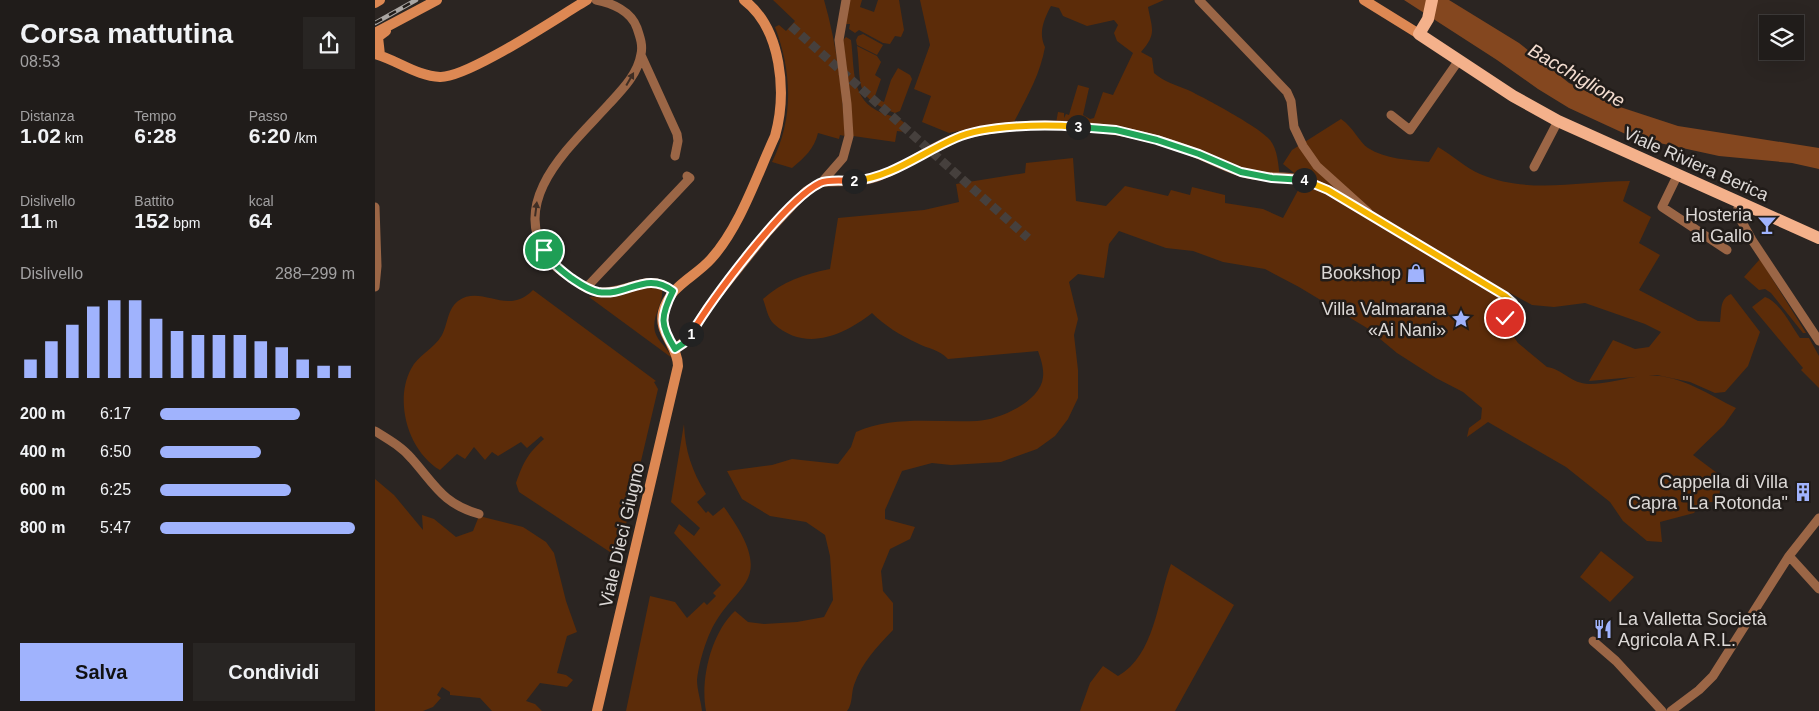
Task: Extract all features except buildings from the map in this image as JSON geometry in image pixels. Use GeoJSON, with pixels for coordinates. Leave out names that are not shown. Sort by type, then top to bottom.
{"type":"FeatureCollection","features":[{"type":"Feature","properties":{"kind":"main road"},"geometry":{"type":"LineString","coordinates":[[375,3],[380,0]]}},
{"type":"Feature","properties":{"kind":"main road"},"geometry":{"type":"LineString","coordinates":[[437,0],[376,35],[378,55],[425,74],[442,77],[467,71],[587,0]]}},
{"type":"Feature","properties":{"kind":"main road"},"geometry":{"type":"LineString","coordinates":[[675,349],[667,336],[662,321],[673,291],[699,271],[721,246],[775,136],[780,118],[778,66],[770,35],[756,9],[744,0]]}},
{"type":"Feature","properties":{"kind":"main road"},"geometry":{"type":"LineString","coordinates":[[1364,0],[1419,34],[1428,19],[1432,0]]}},
{"type":"Feature","properties":{"kind":"main road","name":"Viale Riviera Berica"},"geometry":{"type":"LineString","coordinates":[[1419,34],[1558,121],[1819,238]]}},
{"type":"Feature","properties":{"kind":"main road","name":"Viale Dieci Giugno"},"geometry":{"type":"LineString","coordinates":[[597,711],[679,366],[675,349]]}},
{"type":"Feature","properties":{"kind":"street"},"geometry":{"type":"LineString","coordinates":[[596,0],[620,7],[636,24],[642,41],[641,55],[629,82],[552,167],[535,207],[536,231],[547,256],[555,266],[586,288],[600,292],[653,281],[663,284],[673,291]]}},
{"type":"Feature","properties":{"kind":"street"},"geometry":{"type":"LineString","coordinates":[[675,349],[684,343],[707,308],[767,233],[806,191],[822,182],[843,158],[849,136],[839,40],[846,0]]}},
{"type":"Feature","properties":{"kind":"street"},"geometry":{"type":"LineString","coordinates":[[1199,0],[1287,92],[1291,101],[1294,127],[1303,146],[1317,166],[1375,220]]}},
{"type":"Feature","properties":{"kind":"street"},"geometry":{"type":"LineString","coordinates":[[641,55],[677,134],[678,141],[675,156]]}},
{"type":"Feature","properties":{"kind":"street"},"geometry":{"type":"LineString","coordinates":[[1391,115],[1411,130],[1459,60]]}},
{"type":"Feature","properties":{"kind":"street"},"geometry":{"type":"LineString","coordinates":[[1534,167],[1558,121]]}},
{"type":"Feature","properties":{"kind":"street"},"geometry":{"type":"LineString","coordinates":[[822,182],[870,180],[966,135],[1027,127],[1066,126],[1116,130],[1185,148],[1241,172],[1272,178],[1299,179],[1328,190],[1513,303],[1505,318],[1513,331]]}},
{"type":"Feature","properties":{"kind":"street"},"geometry":{"type":"LineString","coordinates":[[1678,174],[1662,207],[1727,250]]}},
{"type":"Feature","properties":{"kind":"street"},"geometry":{"type":"LineString","coordinates":[[586,288],[690,178],[687,176]]}},
{"type":"Feature","properties":{"kind":"street"},"geometry":{"type":"LineString","coordinates":[[1739,203],[1737,213],[1752,240],[1819,341]]}},
{"type":"Feature","properties":{"kind":"street"},"geometry":{"type":"LineString","coordinates":[[375,207],[377,266],[375,287]]}},
{"type":"Feature","properties":{"kind":"street"},"geometry":{"type":"LineString","coordinates":[[375,431],[397,444],[442,496],[467,510],[479,514]]}},
{"type":"Feature","properties":{"kind":"street"},"geometry":{"type":"LineString","coordinates":[[1671,711],[1699,690],[1713,676],[1778,568],[1819,518]]}},
{"type":"Feature","properties":{"kind":"street"},"geometry":{"type":"LineString","coordinates":[[1789,556],[1819,588]]}},
{"type":"Feature","properties":{"kind":"street"},"geometry":{"type":"LineString","coordinates":[[1593,641],[1616,661],[1662,711]]}},
{"type":"Feature","properties":{"kind":"shaded area"},"geometry":{"type":"Polygon","coordinates":[[[773,0],[824,0],[836,50],[840,84],[845,136],[840,135],[839,139],[818,133],[814,144],[792,168],[772,162],[784,129],[788,95],[785,61],[775,27],[779,25],[786,31],[795,21],[773,0]]]}},
{"type":"Feature","properties":{"kind":"shaded area"},"geometry":{"type":"Polygon","coordinates":[[[849,0],[862,0],[860,7],[874,12],[878,0],[899,0],[904,30],[901,37],[895,36],[890,44],[883,43],[859,30],[855,33],[849,29],[850,24],[844,24],[849,0]]]}},
{"type":"Feature","properties":{"kind":"shaded area"},"geometry":{"type":"Polygon","coordinates":[[[920,0],[1164,0],[1148,7],[1152,31],[1146,46],[1141,52],[1152,58],[1154,73],[1166,81],[1218,106],[1265,135],[1275,148],[1280,177],[1241,171],[1198,149],[1056,123],[1058,112],[1064,113],[1064,118],[1066,114],[1069,115],[1078,85],[1089,88],[1083,115],[1090,119],[1094,118],[1103,92],[1113,95],[1133,53],[1117,41],[1114,33],[1118,25],[1114,20],[1087,26],[1063,16],[1059,8],[1051,6],[1042,31],[1045,47],[1040,68],[1012,126],[969,129],[949,133],[922,122],[931,96],[914,89],[930,45],[920,0]]]}},
{"type":"Feature","properties":{"kind":"shaded area","name":"Bacchiglione"},"geometry":{"type":"Polygon","coordinates":[[[1404,0],[1449,0],[1519,43],[1569,83],[1620,107],[1678,126],[1819,148],[1819,169],[1792,163],[1719,156],[1632,137],[1569,108],[1404,0]]]}},
{"type":"Feature","properties":{"kind":"shaded area"},"geometry":{"type":"Polygon","coordinates":[[[863,34],[883,45],[877,55],[857,45],[856,40],[858,36],[863,34]]]}},
{"type":"Feature","properties":{"kind":"shaded area"},"geometry":{"type":"Polygon","coordinates":[[[846,37],[851,40],[856,83],[864,100],[882,113],[899,119],[906,125],[905,132],[897,131],[895,142],[853,136],[843,40],[846,37]]]}},
{"type":"Feature","properties":{"kind":"shaded area"},"geometry":{"type":"Polygon","coordinates":[[[857,46],[877,56],[881,62],[875,75],[881,79],[875,96],[877,99],[884,102],[891,80],[898,68],[910,75],[912,79],[900,111],[895,113],[882,107],[866,95],[860,81],[857,46]]]}},
{"type":"Feature","properties":{"kind":"shaded area"},"geometry":{"type":"Polygon","coordinates":[[[1341,119],[1365,146],[1382,155],[1429,162],[1438,147],[1480,174],[1517,184],[1555,185],[1630,181],[1623,201],[1651,217],[1639,243],[1660,255],[1639,290],[1698,321],[1720,322],[1723,302],[1731,294],[1760,332],[1748,366],[1725,392],[1715,393],[1690,382],[1657,375],[1589,381],[1613,340],[1635,349],[1649,347],[1661,332],[1645,324],[1585,303],[1554,307],[1532,305],[1298,176],[1283,164],[1292,150],[1341,119]]]}},
{"type":"Feature","properties":{"kind":"shaded area"},"geometry":{"type":"Polygon","coordinates":[[[1073,158],[1076,201],[1106,206],[1125,186],[1168,196],[1171,190],[1190,195],[1192,187],[1225,195],[1225,203],[1263,209],[1283,218],[1302,183],[1319,189],[1502,298],[1493,311],[1504,318],[1502,320],[1518,343],[1547,367],[1577,382],[1589,384],[1642,376],[1667,377],[1691,385],[1736,408],[1724,425],[1693,455],[1721,476],[1719,502],[1702,502],[1694,513],[1660,522],[1662,542],[1647,541],[1623,521],[1610,502],[1566,467],[1488,422],[1467,437],[1469,428],[1481,419],[1482,408],[1463,392],[1436,378],[1397,353],[1367,328],[1299,287],[1265,269],[1223,262],[1193,251],[1166,248],[1119,231],[1109,244],[1104,278],[1078,274],[1069,282],[1078,319],[1074,335],[1078,370],[1078,398],[1068,419],[1055,436],[1037,449],[1001,462],[951,465],[932,463],[902,471],[885,510],[885,519],[915,527],[910,539],[890,549],[881,571],[883,591],[893,603],[893,630],[861,669],[854,685],[847,711],[706,711],[705,685],[709,658],[719,632],[735,611],[748,622],[764,624],[797,622],[824,617],[833,600],[830,556],[825,535],[806,522],[770,516],[742,499],[727,471],[772,465],[792,459],[838,464],[851,447],[856,432],[885,423],[986,420],[1007,413],[1027,402],[1035,394],[1043,377],[1043,367],[1038,351],[948,359],[937,351],[899,333],[872,313],[849,328],[824,338],[798,337],[786,333],[772,322],[763,299],[778,288],[794,280],[811,273],[830,269],[838,218],[924,210],[959,202],[956,184],[1025,173],[1026,163],[1073,158]]]}},
{"type":"Feature","properties":{"kind":"shaded area"},"geometry":{"type":"Polygon","coordinates":[[[1760,259],[1806,333],[1803,333],[1771,293],[1765,289],[1759,290],[1744,277],[1760,259]]]}},
{"type":"Feature","properties":{"kind":"shaded area"},"geometry":{"type":"Polygon","coordinates":[[[654,286],[662,290],[654,326],[655,332],[672,358],[589,297],[611,296],[654,286]]]}},
{"type":"Feature","properties":{"kind":"shaded area"},"geometry":{"type":"Polygon","coordinates":[[[533,290],[656,381],[654,382],[658,389],[619,554],[613,554],[519,492],[516,483],[521,470],[533,449],[544,439],[541,436],[527,448],[521,442],[498,456],[492,452],[485,460],[474,447],[465,459],[457,454],[440,470],[429,462],[420,451],[412,438],[407,424],[404,396],[406,382],[411,369],[439,340],[454,305],[467,297],[476,296],[514,301],[523,298],[533,290]]]}},
{"type":"Feature","properties":{"kind":"shaded area"},"geometry":{"type":"Polygon","coordinates":[[[1765,297],[1776,304],[1800,338],[1809,338],[1819,356],[1819,388],[1801,370],[1803,368],[1752,307],[1765,297]]]}},
{"type":"Feature","properties":{"kind":"shaded area"},"geometry":{"type":"Polygon","coordinates":[[[684,424],[690,460],[706,494],[697,502],[706,513],[708,511],[713,516],[724,507],[746,543],[751,563],[750,573],[743,587],[714,625],[704,648],[697,680],[702,711],[626,711],[650,596],[675,602],[687,618],[704,602],[707,605],[716,596],[713,593],[721,585],[674,533],[679,524],[694,536],[700,528],[671,502],[684,424]]]}},
{"type":"Feature","properties":{"kind":"shaded area"},"geometry":{"type":"Polygon","coordinates":[[[375,479],[394,495],[423,530],[422,515],[434,519],[456,537],[473,531],[479,516],[523,527],[546,542],[554,553],[566,601],[577,632],[567,636],[557,673],[566,675],[573,680],[567,687],[540,683],[526,701],[535,704],[542,711],[492,711],[480,698],[450,695],[450,692],[442,687],[437,695],[441,698],[433,707],[423,711],[375,711],[375,479]]]}},
{"type":"Feature","properties":{"kind":"shaded area"},"geometry":{"type":"Polygon","coordinates":[[[1601,551],[1634,577],[1610,602],[1580,577],[1601,551]]]}},
{"type":"Feature","properties":{"kind":"shaded area"},"geometry":{"type":"Polygon","coordinates":[[[1171,564],[1234,605],[1175,711],[1080,711],[1090,683],[1103,666],[1118,676],[1130,667],[1140,655],[1153,626],[1171,564]]]}},
{"type":"Feature","properties":{"kind":"tunnel"},"geometry":{"type":"LineString","coordinates":[[791,26],[1028,238]]}},
{"type":"Feature","properties":{"kind":"railway"},"geometry":{"type":"LineString","coordinates":[[375,23],[416,0]]}},
{"type":"Feature","properties":{"kind":"place","name":"Hosteria al Gallo"},"geometry":{"type":"Point","coordinates":[1767,225]}},
{"type":"Feature","properties":{"kind":"place","name":"Bookshop"},"geometry":{"type":"Point","coordinates":[1416,273]}},
{"type":"Feature","properties":{"kind":"place","name":"Villa Valmarana «Ai Nani»"},"geometry":{"type":"Point","coordinates":[1461,319]}},
{"type":"Feature","properties":{"kind":"place","name":"Cappella di Villa Capra \"La Rotonda\""},"geometry":{"type":"Point","coordinates":[1803,492]}},
{"type":"Feature","properties":{"kind":"place","name":"La Valletta Società Agricola A R.L."},"geometry":{"type":"Point","coordinates":[1603,629]}},
{"type":"Feature","properties":{"kind":"route"},"geometry":{"type":"LineString","coordinates":[[544,250],[555,266],[586,288],[600,292],[622,290],[653,281],[663,284],[673,291],[663,312],[662,321],[663,328],[675,349],[680,347],[691,335],[707,308],[767,233],[806,191],[822,182],[870,180],[898,168],[956,138],[966,135],[1047,125],[1066,126],[1116,130],[1157,140],[1199,154],[1241,172],[1272,178],[1299,179],[1328,190],[1357,210],[1505,296],[1513,303],[1505,318]]}}]}
